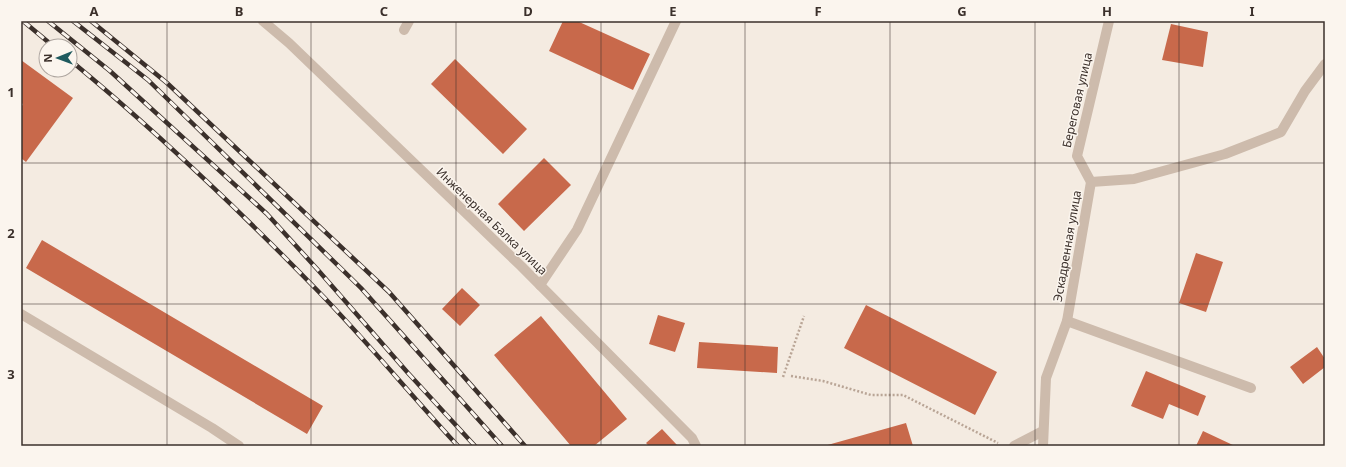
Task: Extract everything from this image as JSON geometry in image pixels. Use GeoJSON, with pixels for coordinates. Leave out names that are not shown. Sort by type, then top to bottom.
{"type":"FeatureCollection","features":[{"type":"Feature","properties":{"kind":"street","name":"Инженерная Балка улица"},"geometry":{"type":"LineString","coordinates":[[263,21],[295,48],[540,285],[692,438],[696,446]]}},
{"type":"Feature","properties":{"kind":"street"},"geometry":{"type":"LineString","coordinates":[[540,285],[577,230],[676,21]]}},
{"type":"Feature","properties":{"kind":"street","name":"Береговая улица"},"geometry":{"type":"LineString","coordinates":[[1092,182],[1077,156],[1109,21]]}},
{"type":"Feature","properties":{"kind":"street","name":"Эскадренная улица"},"geometry":{"type":"LineString","coordinates":[[1043,446],[1046,378],[1067,321],[1092,182],[1134,179],[1224,154],[1281,132],[1305,91],[1325,64]]}},
{"type":"Feature","properties":{"kind":"street"},"geometry":{"type":"LineString","coordinates":[[21,314],[212,428],[239,446]]}},
{"type":"Feature","properties":{"kind":"street"},"geometry":{"type":"LineString","coordinates":[[1067,321],[1251,388]]}},
{"type":"Feature","properties":{"kind":"street"},"geometry":{"type":"LineString","coordinates":[[1009,445],[1044,431]]}},
{"type":"Feature","properties":{"kind":"path"},"geometry":{"type":"LineString","coordinates":[[783,377],[804,316]]}},
{"type":"Feature","properties":{"kind":"path"},"geometry":{"type":"LineString","coordinates":[[791,376],[823,381],[871,395],[903,395],[993,442],[1009,445]]}},
{"type":"Feature","properties":{"kind":"building"},"geometry":{"type":"Polygon","coordinates":[[[563,21],[577,21],[650,54],[633,90],[549,51],[563,21]]]}},
{"type":"Feature","properties":{"kind":"building"},"geometry":{"type":"Polygon","coordinates":[[[1171,24],[1208,32],[1203,67],[1162,60],[1171,24]]]}},
{"type":"Feature","properties":{"kind":"building"},"geometry":{"type":"Polygon","coordinates":[[[455,59],[527,129],[503,154],[431,84],[455,59]]]}},
{"type":"Feature","properties":{"kind":"building"},"geometry":{"type":"Polygon","coordinates":[[[21,60],[38,72],[38,78],[46,78],[73,98],[26,162],[21,158],[21,108],[23,104],[21,103],[21,60]]]}},
{"type":"Feature","properties":{"kind":"building"},"geometry":{"type":"Polygon","coordinates":[[[544,158],[571,185],[524,231],[498,204],[544,158]]]}},
{"type":"Feature","properties":{"kind":"building"},"geometry":{"type":"Polygon","coordinates":[[[42,240],[323,406],[307,434],[26,268],[42,240]]]}},
{"type":"Feature","properties":{"kind":"building"},"geometry":{"type":"Polygon","coordinates":[[[1196,253],[1223,262],[1206,312],[1179,303],[1196,253]]]}},
{"type":"Feature","properties":{"kind":"building"},"geometry":{"type":"Polygon","coordinates":[[[462,288],[480,305],[460,326],[442,309],[462,288]]]}},
{"type":"Feature","properties":{"kind":"building"},"geometry":{"type":"Polygon","coordinates":[[[866,305],[997,372],[975,415],[844,348],[866,305]]]}},
{"type":"Feature","properties":{"kind":"building"},"geometry":{"type":"Polygon","coordinates":[[[658,315],[685,323],[675,352],[649,344],[658,315]]]}},
{"type":"Feature","properties":{"kind":"building"},"geometry":{"type":"Polygon","coordinates":[[[541,316],[627,419],[594,446],[571,446],[494,355],[541,316]]]}},
{"type":"Feature","properties":{"kind":"building"},"geometry":{"type":"Polygon","coordinates":[[[699,342],[778,347],[777,373],[697,368],[699,342]]]}},
{"type":"Feature","properties":{"kind":"building"},"geometry":{"type":"Polygon","coordinates":[[[1317,347],[1325,359],[1325,367],[1303,384],[1290,367],[1317,347]]]}},
{"type":"Feature","properties":{"kind":"building"},"geometry":{"type":"Polygon","coordinates":[[[1146,371],[1206,396],[1198,416],[1169,404],[1163,419],[1131,406],[1146,371]]]}},
{"type":"Feature","properties":{"kind":"building"},"geometry":{"type":"Polygon","coordinates":[[[906,423],[913,446],[824,446],[906,423]]]}},
{"type":"Feature","properties":{"kind":"building"},"geometry":{"type":"Polygon","coordinates":[[[662,429],[677,445],[676,446],[649,446],[646,443],[662,429]]]}},
{"type":"Feature","properties":{"kind":"building"},"geometry":{"type":"Polygon","coordinates":[[[1203,431],[1235,446],[1196,446],[1203,431]]]}},
{"type":"Feature","properties":{"kind":"railway"},"geometry":{"type":"LineString","coordinates":[[23,21],[43,38]]}},
{"type":"Feature","properties":{"kind":"railway"},"geometry":{"type":"LineString","coordinates":[[48,21],[110,71],[267,214],[475,446]]}},
{"type":"Feature","properties":{"kind":"railway"},"geometry":{"type":"LineString","coordinates":[[73,21],[148,80],[361,288],[502,446]]}},
{"type":"Feature","properties":{"kind":"railway"},"geometry":{"type":"LineString","coordinates":[[91,21],[167,83],[389,292],[525,446]]}},
{"type":"Feature","properties":{"kind":"railway"},"geometry":{"type":"LineString","coordinates":[[78,67],[134,114],[227,200],[287,259],[352,327],[458,446]]}}]}
